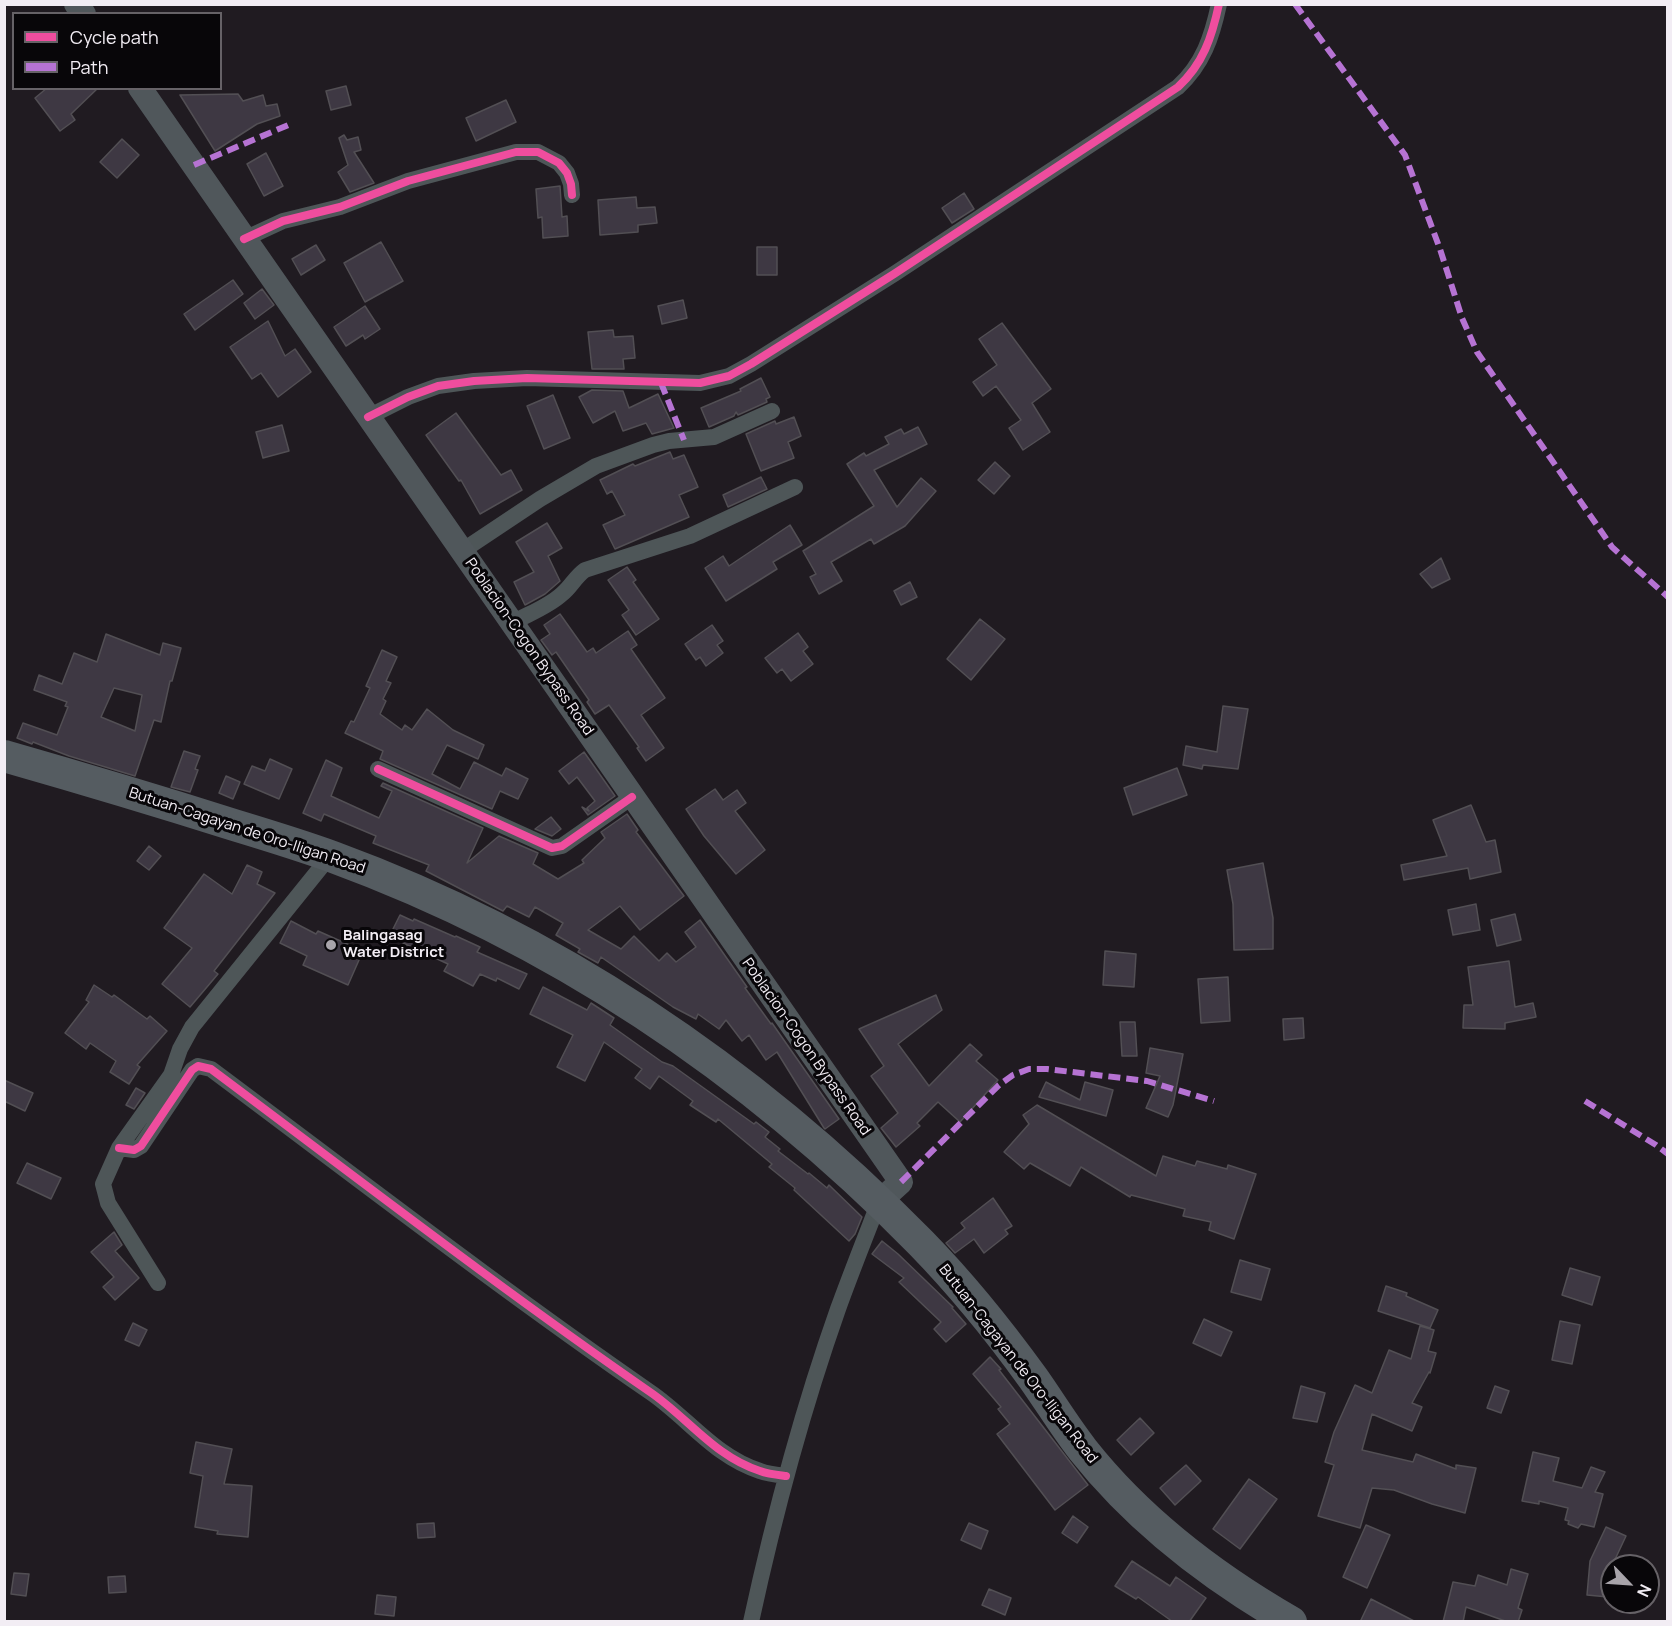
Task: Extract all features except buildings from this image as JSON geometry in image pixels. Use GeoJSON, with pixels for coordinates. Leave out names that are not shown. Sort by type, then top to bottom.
{"type":"FeatureCollection","features":[{"type":"Feature","properties":{"kind":"highway","name":"Butuan-Cagayan de Oro-Iligan Road"},"geometry":{"type":"LineString","coordinates":[[4,756],[330,856],[397,882],[460,910],[555,958],[694,1047],[757,1094],[828,1153],[948,1271],[1033,1378],[1084,1450],[1133,1505],[1195,1559],[1231,1585],[1292,1622]]}},
{"type":"Feature","properties":{"kind":"main road","name":"Poblacion-Cogon Bypass Road"},"geometry":{"type":"LineString","coordinates":[[141,90],[900,1182],[879,1202]]}},
{"type":"Feature","properties":{"kind":"street"},"geometry":{"type":"LineString","coordinates":[[369,417],[408,397],[438,386],[474,381],[527,378],[700,383],[729,376],[752,364],[894,274],[1178,87],[1198,66],[1204,54],[1219,4]]}},
{"type":"Feature","properties":{"kind":"street"},"geometry":{"type":"LineString","coordinates":[[244,239],[283,221],[340,207],[408,181],[516,152],[538,152],[559,163],[569,178],[572,195]]}},
{"type":"Feature","properties":{"kind":"street"},"geometry":{"type":"LineString","coordinates":[[462,551],[540,499],[596,466],[652,445],[714,437],[772,411]]}},
{"type":"Feature","properties":{"kind":"street"},"geometry":{"type":"LineString","coordinates":[[512,623],[557,599],[585,570],[690,536],[795,487]]}},
{"type":"Feature","properties":{"kind":"street"},"geometry":{"type":"LineString","coordinates":[[378,770],[552,848],[562,846],[632,798]]}},
{"type":"Feature","properties":{"kind":"street"},"geometry":{"type":"LineString","coordinates":[[158,1283],[108,1203],[103,1184],[119,1148],[171,1075],[180,1049],[192,1027],[330,856]]}},
{"type":"Feature","properties":{"kind":"street"},"geometry":{"type":"LineString","coordinates":[[119,1148],[134,1150],[141,1146],[192,1070],[198,1066],[211,1069],[493,1279],[652,1393],[717,1448],[747,1467],[786,1476]]}},
{"type":"Feature","properties":{"kind":"street"},"geometry":{"type":"LineString","coordinates":[[751,1622],[786,1476],[838,1308],[879,1202]]}},
{"type":"Feature","properties":{"kind":"marked path"},"geometry":{"type":"LineString","coordinates":[[1295,4],[1405,155],[1440,249],[1462,318],[1477,352],[1612,547],[1668,597]]}},
{"type":"Feature","properties":{"kind":"marked path"},"geometry":{"type":"LineString","coordinates":[[194,165],[293,123]]}},
{"type":"Feature","properties":{"kind":"marked path"},"geometry":{"type":"LineString","coordinates":[[661,383],[684,440]]}},
{"type":"Feature","properties":{"kind":"marked path"},"geometry":{"type":"LineString","coordinates":[[901,1182],[999,1085],[1013,1075],[1029,1069],[1047,1069],[1147,1081],[1214,1101]]}},
{"type":"Feature","properties":{"kind":"marked path"},"geometry":{"type":"LineString","coordinates":[[1585,1101],[1668,1154]]}},
{"type":"Feature","properties":{"kind":"cycle path"},"geometry":{"type":"LineString","coordinates":[[368,417],[408,397],[438,386],[474,381],[527,378],[700,383],[729,376],[894,274],[1178,87],[1194,69],[1205,49],[1219,4]]}},
{"type":"Feature","properties":{"kind":"cycle path"},"geometry":{"type":"LineString","coordinates":[[244,239],[283,221],[340,207],[408,181],[516,152],[538,152],[559,163],[567,173],[572,195]]}},
{"type":"Feature","properties":{"kind":"cycle path"},"geometry":{"type":"LineString","coordinates":[[378,769],[552,848],[562,846],[632,797]]}},
{"type":"Feature","properties":{"kind":"cycle path"},"geometry":{"type":"LineString","coordinates":[[119,1148],[134,1150],[141,1146],[192,1070],[198,1066],[211,1069],[484,1273],[664,1402],[702,1436],[729,1456],[760,1471],[786,1476]]}},
{"type":"Feature","properties":{"kind":"place","name":"Balingasag Water District"},"geometry":{"type":"Point","coordinates":[331,945]}}]}
